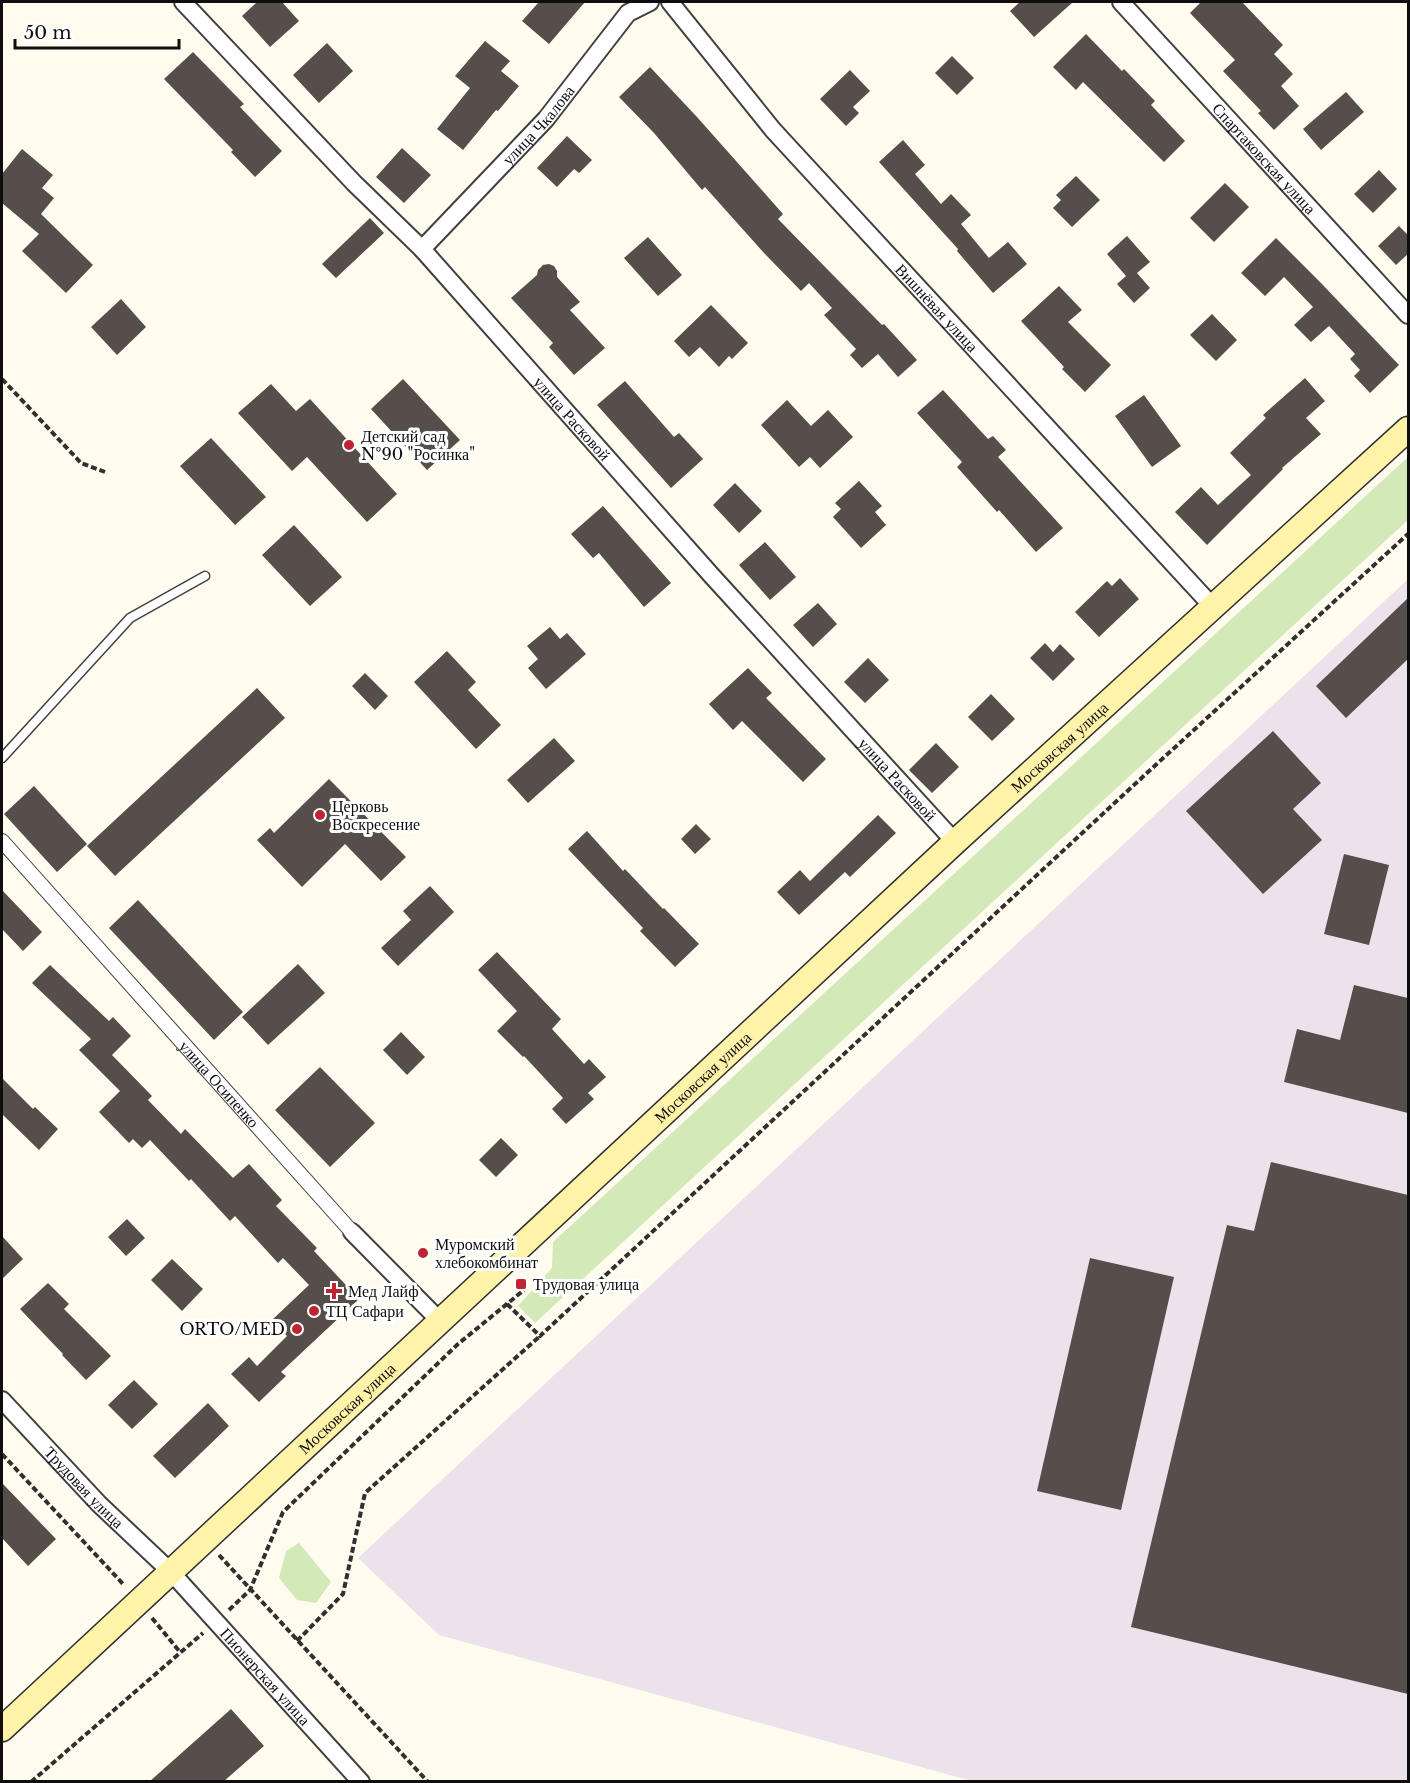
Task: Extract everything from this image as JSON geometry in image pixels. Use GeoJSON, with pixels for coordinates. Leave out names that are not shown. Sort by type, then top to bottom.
{"type":"FeatureCollection","features":[{"type":"Feature","properties":{"kind":"main road","name":"Московская улица"},"geometry":{"type":"LineString","coordinates":[[2,1729],[955,842],[1408,429]]}},
{"type":"Feature","properties":{"kind":"street","name":"улица Расковой"},"geometry":{"type":"LineString","coordinates":[[183,2],[354,183],[422,249],[712,576],[955,842]]}},
{"type":"Feature","properties":{"kind":"street","name":"улица Чкалова"},"geometry":{"type":"LineString","coordinates":[[422,249],[546,118],[625,7],[650,2]]}},
{"type":"Feature","properties":{"kind":"street","name":"Вишнёвая улица"},"geometry":{"type":"LineString","coordinates":[[670,2],[773,130],[1213,607]]}},
{"type":"Feature","properties":{"kind":"street","name":"Спартаковская улица"},"geometry":{"type":"LineString","coordinates":[[1121,2],[1408,315]]}},
{"type":"Feature","properties":{"kind":"street","name":"улица Осипенко"},"geometry":{"type":"LineString","coordinates":[[2,841],[352,1232],[440,1321]]}},
{"type":"Feature","properties":{"kind":"street","name":"Трудовая улица"},"geometry":{"type":"LineString","coordinates":[[2,1400],[99,1504],[171,1572]]}},
{"type":"Feature","properties":{"kind":"street","name":"Пионерская улица"},"geometry":{"type":"LineString","coordinates":[[171,1572],[361,1782]]}},
{"type":"Feature","properties":{"kind":"lane"},"geometry":{"type":"LineString","coordinates":[[2,758],[130,618],[206,576]]}},
{"type":"Feature","properties":{"kind":"path"},"geometry":{"type":"LineString","coordinates":[[2,379],[81,464],[105,472]]}},
{"type":"Feature","properties":{"kind":"path"},"geometry":{"type":"LineString","coordinates":[[297,1641],[343,1594],[365,1493],[540,1336],[1408,534]]}},
{"type":"Feature","properties":{"kind":"path"},"geometry":{"type":"LineString","coordinates":[[31,1782],[250,1590],[283,1512],[458,1344],[524,1290]]}},
{"type":"Feature","properties":{"kind":"path"},"geometry":{"type":"LineString","coordinates":[[507,1304],[540,1336]]}},
{"type":"Feature","properties":{"kind":"path"},"geometry":{"type":"LineString","coordinates":[[2,1454],[126,1587],[180,1652]]}},
{"type":"Feature","properties":{"kind":"path"},"geometry":{"type":"LineString","coordinates":[[250,1590],[428,1782]]}},
{"type":"Feature","properties":{"kind":"shaded area"},"geometry":{"type":"Polygon","coordinates":[[[1408,579],[1408,1781],[972,1781],[439,1635],[358,1558],[1408,579]]]}},
{"type":"Feature","properties":{"kind":"green space"},"geometry":{"type":"Polygon","coordinates":[[[1408,457],[1408,520],[535,1323],[518,1306],[552,1268],[553,1242],[1408,457]]]}},
{"type":"Feature","properties":{"kind":"green space"},"geometry":{"type":"Polygon","coordinates":[[[299,1543],[331,1582],[316,1603],[297,1600],[279,1578],[286,1551],[299,1543]]]}},
{"type":"Feature","properties":{"kind":"building"},"geometry":{"type":"Polygon","coordinates":[[[257,2],[282,2],[299,21],[270,47],[242,16],[257,2]]]}},
{"type":"Feature","properties":{"kind":"building"},"geometry":{"type":"Polygon","coordinates":[[[539,2],[585,2],[549,44],[522,21],[539,2]]]}},
{"type":"Feature","properties":{"kind":"building"},"geometry":{"type":"Polygon","coordinates":[[[1020,2],[1073,2],[1034,37],[1010,11],[1020,2]]]}},
{"type":"Feature","properties":{"kind":"building"},"geometry":{"type":"Polygon","coordinates":[[[1201,2],[1242,2],[1283,45],[1274,54],[1293,74],[1281,86],[1299,106],[1274,130],[1258,113],[1261,111],[1223,71],[1235,60],[1190,13],[1201,2]]]}},
{"type":"Feature","properties":{"kind":"building"},"geometry":{"type":"Polygon","coordinates":[[[1086,34],[1155,101],[1151,105],[1185,141],[1164,162],[1083,82],[1076,90],[1053,67],[1086,34]]]}},
{"type":"Feature","properties":{"kind":"building"},"geometry":{"type":"Polygon","coordinates":[[[485,41],[510,61],[501,71],[519,86],[463,150],[437,129],[470,88],[455,76],[485,41]]]}},
{"type":"Feature","properties":{"kind":"building"},"geometry":{"type":"Polygon","coordinates":[[[327,43],[353,71],[319,103],[293,75],[327,43]]]}},
{"type":"Feature","properties":{"kind":"building"},"geometry":{"type":"Polygon","coordinates":[[[193,52],[244,104],[240,107],[282,151],[255,177],[231,152],[233,150],[164,79],[193,52]]]}},
{"type":"Feature","properties":{"kind":"building"},"geometry":{"type":"Polygon","coordinates":[[[952,56],[974,78],[957,95],[935,73],[952,56]]]}},
{"type":"Feature","properties":{"kind":"building"},"geometry":{"type":"Polygon","coordinates":[[[650,67],[783,214],[778,219],[917,360],[898,377],[878,354],[862,368],[850,355],[856,349],[824,315],[832,308],[809,283],[801,291],[705,187],[702,190],[654,133],[619,97],[650,67]]]}},
{"type":"Feature","properties":{"kind":"building"},"geometry":{"type":"Polygon","coordinates":[[[850,70],[870,91],[853,107],[859,113],[846,126],[820,99],[850,70]]]}},
{"type":"Feature","properties":{"kind":"building"},"geometry":{"type":"Polygon","coordinates":[[[1346,92],[1364,112],[1321,150],[1303,129],[1346,92]]]}},
{"type":"Feature","properties":{"kind":"building"},"geometry":{"type":"Polygon","coordinates":[[[567,136],[592,160],[579,173],[574,169],[557,187],[537,168],[567,136]]]}},
{"type":"Feature","properties":{"kind":"building"},"geometry":{"type":"Polygon","coordinates":[[[903,140],[925,165],[915,174],[941,204],[951,194],[971,215],[961,224],[989,258],[1008,242],[1027,264],[993,293],[957,251],[958,249],[879,162],[903,140]]]}},
{"type":"Feature","properties":{"kind":"building"},"geometry":{"type":"Polygon","coordinates":[[[402,148],[431,175],[404,203],[376,177],[402,148]]]}},
{"type":"Feature","properties":{"kind":"building"},"geometry":{"type":"Polygon","coordinates":[[[22,149],[53,175],[42,188],[54,198],[41,214],[93,265],[66,293],[22,251],[39,234],[2,203],[2,174],[22,149]]]}},
{"type":"Feature","properties":{"kind":"building"},"geometry":{"type":"Polygon","coordinates":[[[1379,170],[1397,189],[1373,213],[1354,194],[1379,170]]]}},
{"type":"Feature","properties":{"kind":"building"},"geometry":{"type":"Polygon","coordinates":[[[1076,176],[1100,200],[1072,227],[1053,208],[1061,200],[1056,195],[1076,176]]]}},
{"type":"Feature","properties":{"kind":"building"},"geometry":{"type":"Polygon","coordinates":[[[1225,183],[1249,207],[1214,242],[1190,218],[1225,183]]]}},
{"type":"Feature","properties":{"kind":"building"},"geometry":{"type":"Polygon","coordinates":[[[370,218],[384,233],[336,278],[322,264],[370,218]]]}},
{"type":"Feature","properties":{"kind":"building"},"geometry":{"type":"Polygon","coordinates":[[[1399,226],[1408,235],[1408,254],[1396,265],[1378,246],[1399,226]]]}},
{"type":"Feature","properties":{"kind":"building"},"geometry":{"type":"Polygon","coordinates":[[[1127,236],[1150,262],[1137,273],[1150,288],[1134,303],[1117,284],[1126,276],[1107,254],[1127,236]]]}},
{"type":"Feature","properties":{"kind":"building"},"geometry":{"type":"Polygon","coordinates":[[[648,237],[682,275],[658,296],[624,258],[648,237]]]}},
{"type":"Feature","properties":{"kind":"building"},"geometry":{"type":"Polygon","coordinates":[[[1276,238],[1399,365],[1370,393],[1354,376],[1360,370],[1350,359],[1355,354],[1329,326],[1311,342],[1294,325],[1313,307],[1284,277],[1265,296],[1241,273],[1276,238]]]}},
{"type":"Feature","properties":{"kind":"building"},"geometry":{"type":"Polygon","coordinates":[[[543,265],[554,266],[557,277],[580,302],[570,310],[605,348],[574,375],[549,347],[553,343],[511,298],[537,275],[543,265]]]}},
{"type":"Feature","properties":{"kind":"building"},"geometry":{"type":"Polygon","coordinates":[[[1059,286],[1082,310],[1068,322],[1111,365],[1085,392],[1021,321],[1059,286]]]}},
{"type":"Feature","properties":{"kind":"building"},"geometry":{"type":"Polygon","coordinates":[[[121,299],[146,327],[117,355],[91,327],[121,299]]]}},
{"type":"Feature","properties":{"kind":"building"},"geometry":{"type":"Polygon","coordinates":[[[711,305],[748,343],[732,359],[729,356],[719,367],[700,347],[689,357],[674,341],[711,305]]]}},
{"type":"Feature","properties":{"kind":"building"},"geometry":{"type":"Polygon","coordinates":[[[1212,314],[1237,340],[1216,361],[1190,335],[1212,314]]]}},
{"type":"Feature","properties":{"kind":"building"},"geometry":{"type":"Polygon","coordinates":[[[1305,378],[1325,401],[1306,418],[1321,434],[1282,468],[1207,545],[1175,512],[1201,487],[1218,505],[1251,475],[1230,453],[1266,418],[1263,415],[1305,378]]]}},
{"type":"Feature","properties":{"kind":"building"},"geometry":{"type":"Polygon","coordinates":[[[403,379],[460,440],[427,470],[371,409],[403,379]]]}},
{"type":"Feature","properties":{"kind":"building"},"geometry":{"type":"Polygon","coordinates":[[[625,381],[674,437],[679,433],[703,459],[671,488],[597,405],[625,381]]]}},
{"type":"Feature","properties":{"kind":"building"},"geometry":{"type":"Polygon","coordinates":[[[271,384],[296,411],[310,399],[397,494],[367,522],[307,457],[292,471],[238,413],[271,384]]]}},
{"type":"Feature","properties":{"kind":"building"},"geometry":{"type":"Polygon","coordinates":[[[943,390],[988,439],[993,436],[1006,450],[998,457],[1063,528],[1036,552],[957,467],[962,462],[917,413],[943,390]]]}},
{"type":"Feature","properties":{"kind":"building"},"geometry":{"type":"Polygon","coordinates":[[[1144,395],[1181,446],[1152,467],[1115,416],[1144,395]]]}},
{"type":"Feature","properties":{"kind":"building"},"geometry":{"type":"Polygon","coordinates":[[[787,400],[811,426],[828,410],[853,437],[820,468],[810,457],[799,467],[761,425],[787,400]]]}},
{"type":"Feature","properties":{"kind":"building"},"geometry":{"type":"Polygon","coordinates":[[[211,438],[266,497],[235,525],[180,466],[211,438]]]}},
{"type":"Feature","properties":{"kind":"building"},"geometry":{"type":"Polygon","coordinates":[[[859,481],[882,506],[875,512],[886,525],[861,548],[833,517],[841,509],[835,503],[859,481]]]}},
{"type":"Feature","properties":{"kind":"building"},"geometry":{"type":"Polygon","coordinates":[[[735,483],[762,511],[739,533],[713,505],[735,483]]]}},
{"type":"Feature","properties":{"kind":"building"},"geometry":{"type":"Polygon","coordinates":[[[603,506],[671,583],[644,607],[599,553],[593,558],[571,534],[603,506]]]}},
{"type":"Feature","properties":{"kind":"building"},"geometry":{"type":"Polygon","coordinates":[[[294,525],[342,577],[310,606],[262,555],[294,525]]]}},
{"type":"Feature","properties":{"kind":"building"},"geometry":{"type":"Polygon","coordinates":[[[765,542],[796,577],[770,600],[739,565],[765,542]]]}},
{"type":"Feature","properties":{"kind":"building"},"geometry":{"type":"Polygon","coordinates":[[[1120,578],[1139,599],[1099,637],[1075,612],[1107,581],[1112,586],[1120,578]]]}},
{"type":"Feature","properties":{"kind":"building"},"geometry":{"type":"Polygon","coordinates":[[[1408,598],[1408,659],[1346,718],[1316,686],[1408,598]]]}},
{"type":"Feature","properties":{"kind":"building"},"geometry":{"type":"Polygon","coordinates":[[[818,603],[837,624],[813,647],[793,625],[818,603]]]}},
{"type":"Feature","properties":{"kind":"building"},"geometry":{"type":"Polygon","coordinates":[[[550,627],[560,639],[567,633],[586,654],[546,689],[528,668],[538,659],[527,646],[550,627]]]}},
{"type":"Feature","properties":{"kind":"building"},"geometry":{"type":"Polygon","coordinates":[[[1045,643],[1053,652],[1060,644],[1075,659],[1053,681],[1030,658],[1045,643]]]}},
{"type":"Feature","properties":{"kind":"building"},"geometry":{"type":"Polygon","coordinates":[[[447,651],[476,682],[468,690],[501,725],[476,749],[414,682],[447,651]]]}},
{"type":"Feature","properties":{"kind":"building"},"geometry":{"type":"Polygon","coordinates":[[[868,658],[889,680],[865,703],[844,682],[868,658]]]}},
{"type":"Feature","properties":{"kind":"building"},"geometry":{"type":"Polygon","coordinates":[[[748,668],[772,693],[766,698],[826,759],[803,782],[742,721],[733,730],[709,704],[748,668]]]}},
{"type":"Feature","properties":{"kind":"building"},"geometry":{"type":"Polygon","coordinates":[[[365,673],[388,696],[375,710],[352,686],[365,673]]]}},
{"type":"Feature","properties":{"kind":"building"},"geometry":{"type":"Polygon","coordinates":[[[257,688],[285,718],[115,876],[87,846],[257,688]]]}},
{"type":"Feature","properties":{"kind":"building"},"geometry":{"type":"Polygon","coordinates":[[[991,694],[1015,719],[992,741],[968,717],[991,694]]]}},
{"type":"Feature","properties":{"kind":"building"},"geometry":{"type":"Polygon","coordinates":[[[1273,731],[1321,783],[1293,809],[1322,840],[1263,894],[1186,811],[1273,731]]]}},
{"type":"Feature","properties":{"kind":"building"},"geometry":{"type":"Polygon","coordinates":[[[554,738],[575,761],[528,803],[507,780],[554,738]]]}},
{"type":"Feature","properties":{"kind":"building"},"geometry":{"type":"Polygon","coordinates":[[[936,743],[959,767],[932,793],[909,770],[936,743]]]}},
{"type":"Feature","properties":{"kind":"building"},"geometry":{"type":"Polygon","coordinates":[[[329,779],[406,857],[381,881],[345,844],[302,887],[257,840],[270,828],[274,833],[329,779]]]}},
{"type":"Feature","properties":{"kind":"building"},"geometry":{"type":"Polygon","coordinates":[[[34,786],[87,844],[57,872],[4,814],[34,786]]]}},
{"type":"Feature","properties":{"kind":"building"},"geometry":{"type":"Polygon","coordinates":[[[878,815],[896,833],[850,877],[845,872],[799,915],[777,892],[800,870],[810,881],[878,815]]]}},
{"type":"Feature","properties":{"kind":"building"},"geometry":{"type":"Polygon","coordinates":[[[696,824],[711,839],[695,854],[681,839],[696,824]]]}},
{"type":"Feature","properties":{"kind":"building"},"geometry":{"type":"Polygon","coordinates":[[[587,831],[623,871],[625,869],[699,944],[675,967],[640,931],[643,928],[568,849],[587,831]]]}},
{"type":"Feature","properties":{"kind":"building"},"geometry":{"type":"Polygon","coordinates":[[[1344,854],[1389,865],[1369,945],[1324,934],[1344,854]]]}},
{"type":"Feature","properties":{"kind":"building"},"geometry":{"type":"Polygon","coordinates":[[[430,886],[454,912],[398,966],[381,948],[411,920],[403,911],[430,886]]]}},
{"type":"Feature","properties":{"kind":"building"},"geometry":{"type":"Polygon","coordinates":[[[2,890],[42,932],[23,951],[2,929],[2,890]]]}},
{"type":"Feature","properties":{"kind":"building"},"geometry":{"type":"Polygon","coordinates":[[[138,900],[243,1012],[214,1040],[109,928],[138,900]]]}},
{"type":"Feature","properties":{"kind":"building"},"geometry":{"type":"Polygon","coordinates":[[[497,952],[561,1019],[552,1029],[584,1064],[589,1059],[606,1077],[588,1093],[594,1099],[566,1124],[552,1109],[563,1098],[497,1031],[517,1011],[478,970],[497,952]]]}},
{"type":"Feature","properties":{"kind":"building"},"geometry":{"type":"Polygon","coordinates":[[[298,964],[325,993],[268,1045],[242,1017],[298,964]]]}},
{"type":"Feature","properties":{"kind":"building"},"geometry":{"type":"Polygon","coordinates":[[[50,965],[109,1021],[113,1017],[131,1036],[112,1055],[152,1096],[148,1100],[181,1134],[185,1129],[233,1178],[249,1164],[282,1200],[276,1206],[317,1248],[314,1251],[359,1299],[281,1372],[286,1376],[259,1402],[231,1374],[249,1357],[257,1366],[287,1336],[272,1320],[309,1285],[283,1258],[278,1263],[235,1216],[230,1221],[150,1140],[142,1148],[133,1139],[129,1143],[99,1112],[120,1091],[79,1050],[91,1039],[32,983],[50,965]]]}},
{"type":"Feature","properties":{"kind":"building"},"geometry":{"type":"Polygon","coordinates":[[[1354,985],[1408,998],[1408,1113],[1284,1082],[1297,1029],[1340,1040],[1354,985]]]}},
{"type":"Feature","properties":{"kind":"building"},"geometry":{"type":"Polygon","coordinates":[[[401,1032],[425,1057],[407,1075],[383,1050],[401,1032]]]}},
{"type":"Feature","properties":{"kind":"building"},"geometry":{"type":"Polygon","coordinates":[[[320,1067],[375,1123],[330,1167],[275,1110],[320,1067]]]}},
{"type":"Feature","properties":{"kind":"building"},"geometry":{"type":"Polygon","coordinates":[[[2,1078],[33,1109],[35,1107],[58,1129],[39,1150],[2,1114],[2,1078]]]}},
{"type":"Feature","properties":{"kind":"building"},"geometry":{"type":"Polygon","coordinates":[[[501,1138],[518,1155],[496,1177],[479,1160],[501,1138]]]}},
{"type":"Feature","properties":{"kind":"building"},"geometry":{"type":"Polygon","coordinates":[[[1271,1162],[1408,1195],[1408,1694],[1131,1627],[1227,1225],[1254,1231],[1271,1162]]]}},
{"type":"Feature","properties":{"kind":"building"},"geometry":{"type":"Polygon","coordinates":[[[127,1219],[145,1238],[126,1256],[108,1237],[127,1219]]]}},
{"type":"Feature","properties":{"kind":"building"},"geometry":{"type":"Polygon","coordinates":[[[2,1236],[23,1259],[2,1279],[2,1236]]]}},
{"type":"Feature","properties":{"kind":"building"},"geometry":{"type":"Polygon","coordinates":[[[1090,1258],[1174,1277],[1121,1510],[1037,1491],[1090,1258]]]}},
{"type":"Feature","properties":{"kind":"building"},"geometry":{"type":"Polygon","coordinates":[[[172,1259],[203,1289],[182,1311],[151,1280],[172,1259]]]}},
{"type":"Feature","properties":{"kind":"building"},"geometry":{"type":"Polygon","coordinates":[[[48,1283],[69,1304],[64,1309],[111,1356],[86,1380],[20,1309],[48,1283]]]}},
{"type":"Feature","properties":{"kind":"building"},"geometry":{"type":"Polygon","coordinates":[[[134,1380],[158,1404],[132,1429],[108,1405],[134,1380]]]}},
{"type":"Feature","properties":{"kind":"building"},"geometry":{"type":"Polygon","coordinates":[[[208,1403],[229,1426],[175,1478],[153,1456],[208,1403]]]}},
{"type":"Feature","properties":{"kind":"building"},"geometry":{"type":"Polygon","coordinates":[[[2,1483],[56,1539],[28,1566],[2,1538],[2,1483]]]}},
{"type":"Feature","properties":{"kind":"building"},"geometry":{"type":"Polygon","coordinates":[[[231,1709],[264,1746],[223,1782],[149,1782],[231,1709]]]}},
{"type":"Feature","properties":{"kind":"place","name":"Детский сад №90 \"Росинка\""},"geometry":{"type":"Point","coordinates":[349,445]}},
{"type":"Feature","properties":{"kind":"place","name":"Церковь Воскресение"},"geometry":{"type":"Point","coordinates":[320,815]}},
{"type":"Feature","properties":{"kind":"place","name":"Муромский хлебокомбинат"},"geometry":{"type":"Point","coordinates":[423,1253]}},
{"type":"Feature","properties":{"kind":"place","name":"Трудовая улица"},"geometry":{"type":"Point","coordinates":[521,1284]}},
{"type":"Feature","properties":{"kind":"place","name":"Мед Лайф"},"geometry":{"type":"Point","coordinates":[334,1291]}},
{"type":"Feature","properties":{"kind":"place","name":"ТЦ Сафари"},"geometry":{"type":"Point","coordinates":[314,1311]}},
{"type":"Feature","properties":{"kind":"place","name":"ORTO/MED"},"geometry":{"type":"Point","coordinates":[297,1329]}}]}
